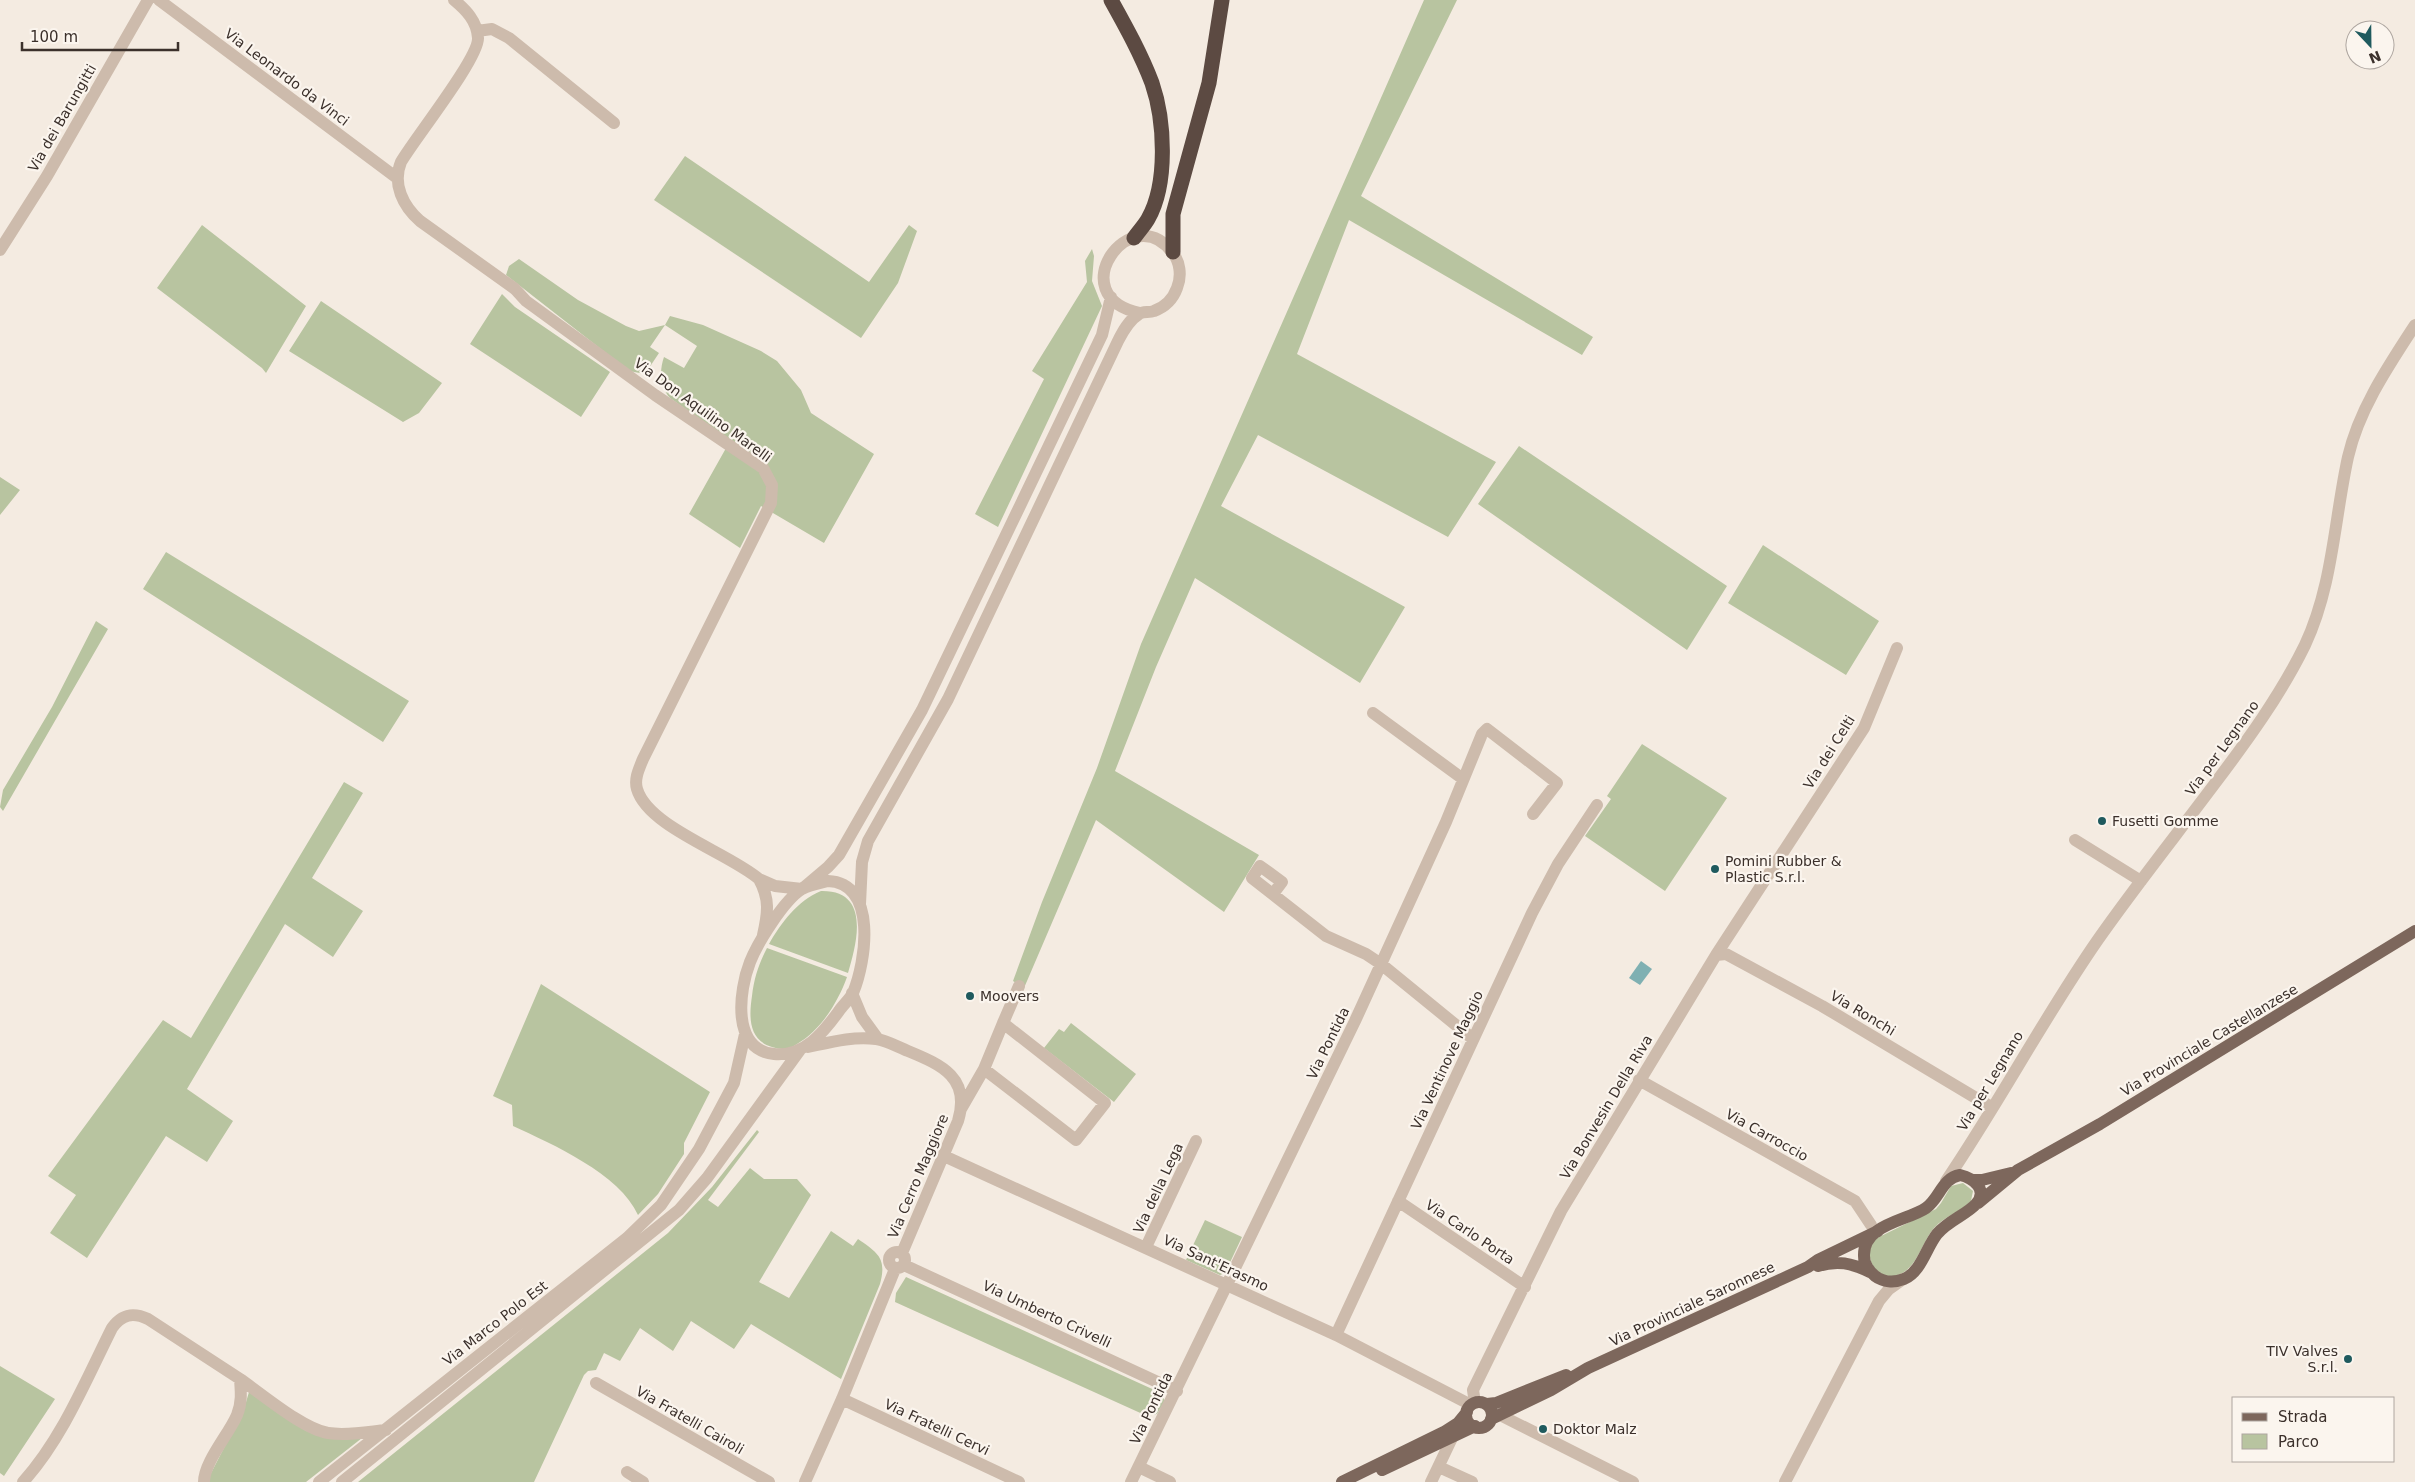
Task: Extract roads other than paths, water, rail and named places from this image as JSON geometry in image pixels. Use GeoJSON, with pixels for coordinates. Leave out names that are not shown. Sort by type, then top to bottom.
{"type":"FeatureCollection","features":[{"type":"Feature","properties":{"kind":"highway"},"geometry":{"type":"LineString","coordinates":[[1111,0],[1137,47],[1152,85],[1162,154],[1160,188],[1157,198],[1148,219],[1134,238]]}},
{"type":"Feature","properties":{"kind":"highway"},"geometry":{"type":"LineString","coordinates":[[1172,252],[1173,214],[1206,92],[1222,0]]}},
{"type":"Feature","properties":{"kind":"main road","name":"Via Provinciale Castellanzese"},"geometry":{"type":"LineString","coordinates":[[1946,1181],[1953,1176],[1971,1179],[1995,1178],[2018,1170],[2100,1124],[2415,931]]}},
{"type":"Feature","properties":{"kind":"main road","name":"Via Provinciale Castellanzese"},"geometry":{"type":"LineString","coordinates":[[1903,1279],[1916,1269],[1942,1228],[1978,1203],[2018,1170]]}},
{"type":"Feature","properties":{"kind":"main road"},"geometry":{"type":"LineString","coordinates":[[1971,1179],[1979,1187],[1981,1194],[1978,1203]]}},
{"type":"Feature","properties":{"kind":"main road","name":"Via Provinciale Saronnese"},"geometry":{"type":"LineString","coordinates":[[1475,1426],[1484,1427],[1496,1417],[1551,1390],[1588,1368],[1808,1267],[1874,1228],[1921,1211],[1933,1203],[1946,1181]]}},
{"type":"Feature","properties":{"kind":"main road"},"geometry":{"type":"LineString","coordinates":[[1873,1274],[1864,1261],[1864,1254],[1874,1228]]}},
{"type":"Feature","properties":{"kind":"main road","name":"Via Provinciale Saronnese"},"geometry":{"type":"LineString","coordinates":[[1808,1267],[1848,1262],[1888,1281],[1903,1279]]}},
{"type":"Feature","properties":{"kind":"main road","name":"Via Provinciale Saronnese"},"geometry":{"type":"LineString","coordinates":[[1342,1482],[1444,1432],[1475,1406],[1496,1403],[1554,1379],[1588,1368]]}},
{"type":"Feature","properties":{"kind":"main road"},"geometry":{"type":"LineString","coordinates":[[1352,1482],[1475,1426],[1469,1422],[1475,1406],[1492,1411],[1496,1417]]}},
{"type":"Feature","properties":{"kind":"street","name":"Via dei Barungitti"},"geometry":{"type":"LineString","coordinates":[[0,250],[47,176],[148,0]]}},
{"type":"Feature","properties":{"kind":"street","name":"Via Leonardo da Vinci"},"geometry":{"type":"LineString","coordinates":[[159,0],[397,178]]}},
{"type":"Feature","properties":{"kind":"street"},"geometry":{"type":"LineString","coordinates":[[397,178],[398,170],[409,148],[474,53],[478,43],[477,31],[470,16],[454,0]]}},
{"type":"Feature","properties":{"kind":"street"},"geometry":{"type":"LineString","coordinates":[[477,31],[492,29],[509,38],[614,124]]}},
{"type":"Feature","properties":{"kind":"street","name":"Via Don Aquilino Marelli"},"geometry":{"type":"LineString","coordinates":[[397,178],[404,201],[420,221],[655,395],[763,468],[768,475],[772,485],[771,503],[643,760],[637,776],[637,788],[641,798],[655,815],[759,879],[775,886],[802,889]]}},
{"type":"Feature","properties":{"kind":"street"},"geometry":{"type":"LineString","coordinates":[[342,1482],[679,1210],[707,1178],[804,1048],[827,1028],[853,990],[864,940],[860,904],[862,862],[868,841],[948,699],[1118,340],[1128,324],[1140,313],[1158,309],[1173,297],[1178,286],[1180,274],[1178,262],[1172,252],[1155,239],[1134,238],[1117,246],[1106,261],[1105,286],[1111,297],[1119,306],[1140,313]]}},
{"type":"Feature","properties":{"kind":"street"},"geometry":{"type":"LineString","coordinates":[[804,1048],[786,1056],[770,1054],[756,1047],[745,1034],[741,1007],[749,964],[763,935],[802,889],[828,868],[838,855],[922,710],[1102,335],[1111,297]]}},
{"type":"Feature","properties":{"kind":"street","name":"Via per Legnano"},"geometry":{"type":"LineString","coordinates":[[1946,1181],[1968,1149],[1991,1107],[2044,1020],[2097,941],[2261,722],[2305,645],[2325,592],[2341,493],[2351,448],[2366,410],[2387,369],[2415,325]]}},
{"type":"Feature","properties":{"kind":"street","name":"Via dei Celti"},"geometry":{"type":"LineString","coordinates":[[1792,839],[1864,728],[1897,648]]}},
{"type":"Feature","properties":{"kind":"street"},"geometry":{"type":"LineString","coordinates":[[1373,713],[1463,779]]}},
{"type":"Feature","properties":{"kind":"street","name":"Via Pontida"},"geometry":{"type":"LineString","coordinates":[[1131,1482],[1381,964],[1482,734],[1487,729],[1557,782],[1533,814]]}},
{"type":"Feature","properties":{"kind":"street","name":"Via Ventinove Maggio"},"geometry":{"type":"LineString","coordinates":[[1336,1335],[1545,887],[1597,805]]}},
{"type":"Feature","properties":{"kind":"street","name":"Via Bonvesin Della Riva"},"geometry":{"type":"LineString","coordinates":[[1475,1406],[1473,1390],[1561,1211],[1716,955],[1792,839]]}},
{"type":"Feature","properties":{"kind":"street"},"geometry":{"type":"LineString","coordinates":[[2075,840],[2141,881]]}},
{"type":"Feature","properties":{"kind":"street"},"geometry":{"type":"LineString","coordinates":[[759,879],[767,895],[769,905],[763,935]]}},
{"type":"Feature","properties":{"kind":"street"},"geometry":{"type":"LineString","coordinates":[[802,889],[833,881],[842,884],[853,892],[860,904]]}},
{"type":"Feature","properties":{"kind":"street"},"geometry":{"type":"LineString","coordinates":[[1273,894],[1326,936],[1366,954],[1381,964],[1473,1038]]}},
{"type":"Feature","properties":{"kind":"street","name":"Via Ronchi"},"geometry":{"type":"LineString","coordinates":[[1716,955],[1726,954],[1813,1001],[1991,1107]]}},
{"type":"Feature","properties":{"kind":"street"},"geometry":{"type":"LineString","coordinates":[[961,1109],[984,1069],[1019,986]]}},
{"type":"Feature","properties":{"kind":"street"},"geometry":{"type":"LineString","coordinates":[[853,990],[862,1017],[878,1039]]}},
{"type":"Feature","properties":{"kind":"street"},"geometry":{"type":"LineString","coordinates":[[984,1069],[1076,1140],[1104,1103],[1003,1023]]}},
{"type":"Feature","properties":{"kind":"street","name":"Via Marco Polo Est"},"geometry":{"type":"LineString","coordinates":[[319,1482],[627,1238],[661,1205],[699,1149],[734,1083],[745,1034]]}},
{"type":"Feature","properties":{"kind":"street","name":"Via Cerro Maggiore"},"geometry":{"type":"LineString","coordinates":[[804,1048],[852,1038],[878,1039],[942,1067],[952,1076],[960,1088],[961,1109],[944,1156],[900,1262],[805,1482]]}},
{"type":"Feature","properties":{"kind":"street","name":"Via Carroccio"},"geometry":{"type":"LineString","coordinates":[[1639,1080],[1855,1201],[1874,1228]]}},
{"type":"Feature","properties":{"kind":"street","name":"Via della Lega"},"geometry":{"type":"LineString","coordinates":[[1146,1247],[1196,1141]]}},
{"type":"Feature","properties":{"kind":"street","name":"Via per Legnano"},"geometry":{"type":"LineString","coordinates":[[1968,1149],[1963,1166],[1971,1179]]}},
{"type":"Feature","properties":{"kind":"street","name":"Via Sant'Erasmo"},"geometry":{"type":"LineString","coordinates":[[944,1156],[1336,1335],[1475,1406]]}},
{"type":"Feature","properties":{"kind":"street","name":"Via Carlo Porta"},"geometry":{"type":"LineString","coordinates":[[1398,1201],[1525,1287]]}},
{"type":"Feature","properties":{"kind":"street","name":"Via Umberto Crivelli"},"geometry":{"type":"LineString","coordinates":[[900,1262],[1177,1390]]}},
{"type":"Feature","properties":{"kind":"street"},"geometry":{"type":"LineString","coordinates":[[1873,1274],[1880,1285],[1879,1301]]}},
{"type":"Feature","properties":{"kind":"street"},"geometry":{"type":"LineString","coordinates":[[1785,1482],[1879,1301],[1888,1289],[1903,1279]]}},
{"type":"Feature","properties":{"kind":"street"},"geometry":{"type":"LineString","coordinates":[[23,1482],[37,1466],[72,1407],[112,1328],[122,1317],[133,1314],[148,1319],[307,1425],[321,1432],[336,1434],[386,1430]]}},
{"type":"Feature","properties":{"kind":"street"},"geometry":{"type":"LineString","coordinates":[[204,1482],[207,1469],[237,1415],[240,1404],[240,1379]]}},
{"type":"Feature","properties":{"kind":"street","name":"Via Fratelli Cairoli"},"geometry":{"type":"LineString","coordinates":[[596,1383],[769,1482]]}},
{"type":"Feature","properties":{"kind":"street","name":"Via Fratelli Cervi"},"geometry":{"type":"LineString","coordinates":[[842,1399],[1019,1482]]}},
{"type":"Feature","properties":{"kind":"street"},"geometry":{"type":"LineString","coordinates":[[1496,1417],[1633,1482]]}},
{"type":"Feature","properties":{"kind":"street"},"geometry":{"type":"LineString","coordinates":[[1431,1482],[1452,1438]]}},
{"type":"Feature","properties":{"kind":"street"},"geometry":{"type":"LineString","coordinates":[[1438,1466],[1472,1482]]}},
{"type":"Feature","properties":{"kind":"street"},"geometry":{"type":"LineString","coordinates":[[1139,1467],[1170,1482]]}},
{"type":"Feature","properties":{"kind":"street"},"geometry":{"type":"LineString","coordinates":[[627,1472],[643,1482]]}},
{"type":"Feature","properties":{"kind":"water"},"geometry":{"type":"Polygon","coordinates":[[[1641,961],[1652,969],[1640,985],[1629,978],[1641,961]]]}},
{"type":"Feature","properties":{"kind":"place","name":"Fusetti Gomme"},"geometry":{"type":"Point","coordinates":[2102,821]}},
{"type":"Feature","properties":{"kind":"place","name":"Pomini Rubber & Plastic S.r.l."},"geometry":{"type":"Point","coordinates":[1715,869]}},
{"type":"Feature","properties":{"kind":"place","name":"Moovers"},"geometry":{"type":"Point","coordinates":[970,996]}},
{"type":"Feature","properties":{"kind":"place","name":"TIV Valves S.r.l."},"geometry":{"type":"Point","coordinates":[2348,1359]}},
{"type":"Feature","properties":{"kind":"place","name":"Doktor Malz"},"geometry":{"type":"Point","coordinates":[1543,1429]}}]}
